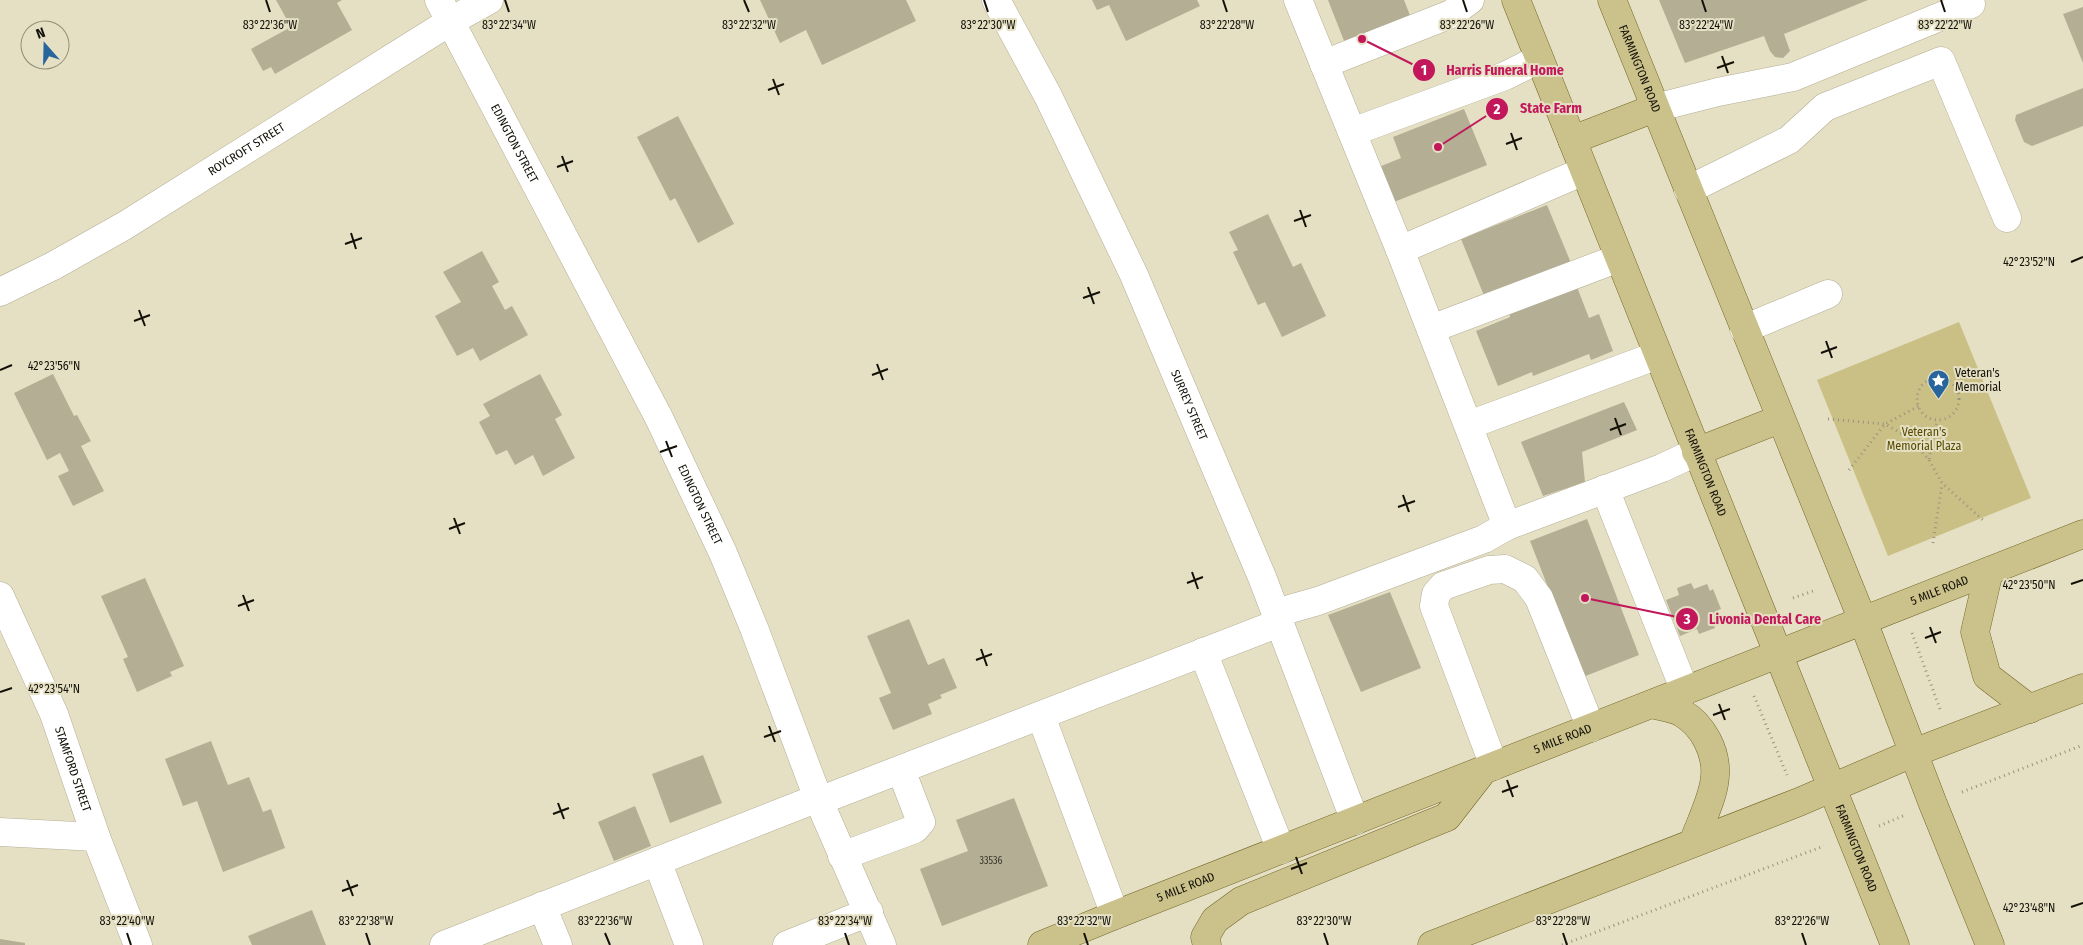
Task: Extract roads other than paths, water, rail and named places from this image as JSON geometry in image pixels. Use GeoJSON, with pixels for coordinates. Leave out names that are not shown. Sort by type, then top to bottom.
{"type":"FeatureCollection","features":[{"type":"Feature","properties":{"kind":"main road","name":"FARMINGTON ROAD"},"geometry":{"type":"LineString","coordinates":[[1516,0],[1894,945]]}},
{"type":"Feature","properties":{"kind":"main road","name":"FARMINGTON ROAD"},"geometry":{"type":"LineString","coordinates":[[1612,0],[1863,621],[1913,753],[1990,945]]}},
{"type":"Feature","properties":{"kind":"main road"},"geometry":{"type":"LineString","coordinates":[[1572,140],[1655,108]]}},
{"type":"Feature","properties":{"kind":"main road"},"geometry":{"type":"LineString","coordinates":[[1696,452],[1780,419]]}},
{"type":"Feature","properties":{"kind":"main road","name":"5 MILE ROAD"},"geometry":{"type":"LineString","coordinates":[[1042,945],[2083,534]]}},
{"type":"Feature","properties":{"kind":"main road"},"geometry":{"type":"LineString","coordinates":[[1989,571],[1975,632],[1987,676],[2030,709]]}},
{"type":"Feature","properties":{"kind":"main road"},"geometry":{"type":"LineString","coordinates":[[1432,945],[1832,788],[1913,753],[2083,688]]}},
{"type":"Feature","properties":{"kind":"main road"},"geometry":{"type":"LineString","coordinates":[[1652,704],[1681,712],[1700,727],[1711,749],[1715,776],[1707,807],[1693,843]]}},
{"type":"Feature","properties":{"kind":"main road"},"geometry":{"type":"LineString","coordinates":[[1206,945],[1205,937],[1215,920],[1241,901],[1447,817],[1488,769]]}},
{"type":"Feature","properties":{"kind":"street","name":"ROYCROFT STREET"},"geometry":{"type":"LineString","coordinates":[[0,292],[53,266],[124,226],[445,10],[490,0]]}},
{"type":"Feature","properties":{"kind":"street","name":"SURREY STREET"},"geometry":{"type":"LineString","coordinates":[[996,0],[1048,96],[1134,275],[1278,618],[1355,821]]}},
{"type":"Feature","properties":{"kind":"street"},"geometry":{"type":"LineString","coordinates":[[1298,0],[1400,250],[1507,526]]}},
{"type":"Feature","properties":{"kind":"street"},"geometry":{"type":"LineString","coordinates":[[1324,64],[1451,14],[1470,0]]}},
{"type":"Feature","properties":{"kind":"street"},"geometry":{"type":"LineString","coordinates":[[1655,108],[1718,92],[1793,77],[1971,4],[1969,0]]}},
{"type":"Feature","properties":{"kind":"street","name":"EDINGTON STREET"},"geometry":{"type":"LineString","coordinates":[[445,10],[655,409],[723,553],[754,628],[819,800],[882,945]]}},
{"type":"Feature","properties":{"kind":"street"},"geometry":{"type":"LineString","coordinates":[[1352,132],[1505,76],[1539,59]]}},
{"type":"Feature","properties":{"kind":"street"},"geometry":{"type":"LineString","coordinates":[[1688,190],[1789,140],[1825,107],[1941,61],[2007,218]]}},
{"type":"Feature","properties":{"kind":"street"},"geometry":{"type":"LineString","coordinates":[[1400,250],[1584,171]]}},
{"type":"Feature","properties":{"kind":"street"},"geometry":{"type":"LineString","coordinates":[[1430,329],[1619,258]]}},
{"type":"Feature","properties":{"kind":"street"},"geometry":{"type":"LineString","coordinates":[[1744,329],[1828,294]]}},
{"type":"Feature","properties":{"kind":"street"},"geometry":{"type":"LineString","coordinates":[[1469,425],[1658,355]]}},
{"type":"Feature","properties":{"kind":"street"},"geometry":{"type":"LineString","coordinates":[[444,945],[657,861],[900,770],[1203,652],[1318,601],[1484,539],[1507,526],[1662,468],[1696,452]]}},
{"type":"Feature","properties":{"kind":"street"},"geometry":{"type":"LineString","coordinates":[[1605,489],[1685,691]]}},
{"type":"Feature","properties":{"kind":"street"},"geometry":{"type":"LineString","coordinates":[[1488,769],[1434,606],[1436,594],[1443,586],[1489,570],[1505,569],[1525,579],[1539,598],[1591,728]]}},
{"type":"Feature","properties":{"kind":"street","name":"STAMFORD STREET"},"geometry":{"type":"LineString","coordinates":[[0,596],[54,714],[96,837],[138,945]]}},
{"type":"Feature","properties":{"kind":"street"},"geometry":{"type":"LineString","coordinates":[[1203,652],[1281,850]]}},
{"type":"Feature","properties":{"kind":"street"},"geometry":{"type":"LineString","coordinates":[[1040,716],[1115,915]]}},
{"type":"Feature","properties":{"kind":"street"},"geometry":{"type":"LineString","coordinates":[[842,856],[915,829],[921,822],[900,770]]}},
{"type":"Feature","properties":{"kind":"street"},"geometry":{"type":"LineString","coordinates":[[0,832],[96,837]]}},
{"type":"Feature","properties":{"kind":"street"},"geometry":{"type":"LineString","coordinates":[[657,861],[689,945]]}},
{"type":"Feature","properties":{"kind":"street"},"geometry":{"type":"LineString","coordinates":[[542,906],[558,945]]}},
{"type":"Feature","properties":{"kind":"street"},"geometry":{"type":"LineString","coordinates":[[787,945],[869,912]]}},
{"type":"Feature","properties":{"kind":"place","name":"Harris Funeral Home"},"geometry":{"type":"Point","coordinates":[1362,39]}},
{"type":"Feature","properties":{"kind":"place","name":"State Farm"},"geometry":{"type":"Point","coordinates":[1438,147]}},
{"type":"Feature","properties":{"kind":"place","name":"Veteran's Memorial"},"geometry":{"type":"Point","coordinates":[1939,399]}},
{"type":"Feature","properties":{"kind":"place","name":"Livonia Dental Care"},"geometry":{"type":"Point","coordinates":[1585,598]}},
{"type":"Feature","properties":{"kind":"park label","name":"Veteran's Memorial Plaza"},"geometry":{"type":"Point","coordinates":[1924,439]}}]}
